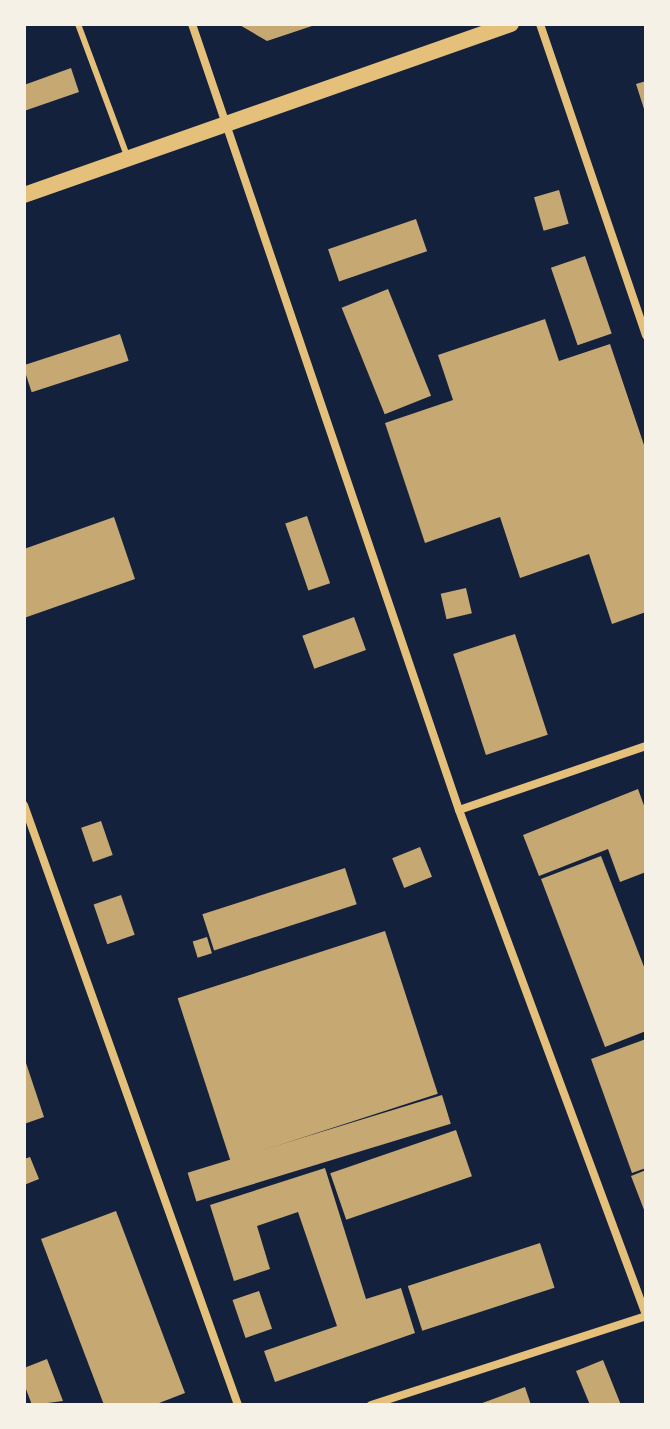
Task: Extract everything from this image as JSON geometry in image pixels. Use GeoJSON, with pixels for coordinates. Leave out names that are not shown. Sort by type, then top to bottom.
{"type":"FeatureCollection","features":[{"type":"Feature","properties":{"kind":"main road"},"geometry":{"type":"LineString","coordinates":[[24,195],[511,24]]}},
{"type":"Feature","properties":{"kind":"street"},"geometry":{"type":"LineString","coordinates":[[192,24],[459,810],[646,1316],[371,1405]]}},
{"type":"Feature","properties":{"kind":"street"},"geometry":{"type":"LineString","coordinates":[[540,24],[646,335]]}},
{"type":"Feature","properties":{"kind":"street"},"geometry":{"type":"LineString","coordinates":[[459,810],[646,746]]}},
{"type":"Feature","properties":{"kind":"street"},"geometry":{"type":"LineString","coordinates":[[24,805],[238,1405]]}},
{"type":"Feature","properties":{"kind":"lane"},"geometry":{"type":"LineString","coordinates":[[78,24],[128,159]]}},
{"type":"Feature","properties":{"kind":"building"},"geometry":{"type":"Polygon","coordinates":[[[238,24],[315,24],[315,25],[267,41],[238,24]]]}},
{"type":"Feature","properties":{"kind":"building"},"geometry":{"type":"Polygon","coordinates":[[[71,68],[79,92],[24,111],[24,85],[71,68]]]}},
{"type":"Feature","properties":{"kind":"building"},"geometry":{"type":"Polygon","coordinates":[[[646,81],[646,112],[645,112],[636,84],[646,81]]]}},
{"type":"Feature","properties":{"kind":"building"},"geometry":{"type":"Polygon","coordinates":[[[559,190],[569,224],[544,231],[534,197],[559,190]]]}},
{"type":"Feature","properties":{"kind":"building"},"geometry":{"type":"Polygon","coordinates":[[[416,219],[427,251],[339,281],[328,249],[416,219]]]}},
{"type":"Feature","properties":{"kind":"building"},"geometry":{"type":"Polygon","coordinates":[[[585,256],[612,334],[578,345],[551,268],[585,256]]]}},
{"type":"Feature","properties":{"kind":"building"},"geometry":{"type":"Polygon","coordinates":[[[388,289],[431,396],[385,414],[342,308],[388,289]]]}},
{"type":"Feature","properties":{"kind":"building"},"geometry":{"type":"Polygon","coordinates":[[[545,319],[559,361],[610,344],[646,451],[646,612],[612,624],[589,554],[520,578],[500,517],[425,543],[385,423],[453,400],[438,355],[545,319]]]}},
{"type":"Feature","properties":{"kind":"building"},"geometry":{"type":"Polygon","coordinates":[[[120,334],[129,361],[32,392],[24,365],[120,334]]]}},
{"type":"Feature","properties":{"kind":"building"},"geometry":{"type":"Polygon","coordinates":[[[307,516],[330,583],[308,591],[285,523],[307,516]]]}},
{"type":"Feature","properties":{"kind":"building"},"geometry":{"type":"Polygon","coordinates":[[[114,517],[135,579],[24,618],[24,549],[114,517]]]}},
{"type":"Feature","properties":{"kind":"building"},"geometry":{"type":"Polygon","coordinates":[[[466,588],[472,613],[447,619],[441,594],[466,588]]]}},
{"type":"Feature","properties":{"kind":"building"},"geometry":{"type":"Polygon","coordinates":[[[354,617],[366,650],[314,669],[302,636],[354,617]]]}},
{"type":"Feature","properties":{"kind":"building"},"geometry":{"type":"Polygon","coordinates":[[[515,634],[548,735],[486,755],[453,654],[515,634]]]}},
{"type":"Feature","properties":{"kind":"building"},"geometry":{"type":"Polygon","coordinates":[[[638,789],[646,811],[646,872],[620,882],[608,849],[539,876],[523,835],[638,789]]]}},
{"type":"Feature","properties":{"kind":"building"},"geometry":{"type":"Polygon","coordinates":[[[101,821],[113,855],[93,862],[81,828],[101,821]]]}},
{"type":"Feature","properties":{"kind":"building"},"geometry":{"type":"Polygon","coordinates":[[[420,847],[432,877],[404,888],[392,858],[420,847]]]}},
{"type":"Feature","properties":{"kind":"building"},"geometry":{"type":"Polygon","coordinates":[[[601,856],[646,972],[646,1031],[605,1047],[541,879],[601,856]]]}},
{"type":"Feature","properties":{"kind":"building"},"geometry":{"type":"Polygon","coordinates":[[[345,868],[357,904],[214,950],[202,914],[345,868]]]}},
{"type":"Feature","properties":{"kind":"building"},"geometry":{"type":"Polygon","coordinates":[[[121,895],[135,935],[107,944],[94,904],[121,895]]]}},
{"type":"Feature","properties":{"kind":"building"},"geometry":{"type":"Polygon","coordinates":[[[385,931],[438,1094],[231,1161],[178,998],[385,931]]]}},
{"type":"Feature","properties":{"kind":"building"},"geometry":{"type":"Polygon","coordinates":[[[207,937],[212,953],[198,958],[193,941],[207,937]]]}},
{"type":"Feature","properties":{"kind":"building"},"geometry":{"type":"Polygon","coordinates":[[[646,1039],[646,1168],[632,1173],[591,1059],[646,1039]]]}},
{"type":"Feature","properties":{"kind":"building"},"geometry":{"type":"Polygon","coordinates":[[[24,1057],[44,1117],[24,1124],[24,1057]]]}},
{"type":"Feature","properties":{"kind":"building"},"geometry":{"type":"Polygon","coordinates":[[[442,1095],[451,1124],[196,1201],[188,1173],[442,1095]]]}},
{"type":"Feature","properties":{"kind":"building"},"geometry":{"type":"Polygon","coordinates":[[[456,1130],[472,1176],[346,1220],[330,1173],[456,1130]]]}},
{"type":"Feature","properties":{"kind":"building"},"geometry":{"type":"Polygon","coordinates":[[[30,1157],[39,1179],[24,1185],[24,1159],[30,1157]]]}},
{"type":"Feature","properties":{"kind":"building"},"geometry":{"type":"Polygon","coordinates":[[[325,1168],[366,1299],[401,1288],[415,1333],[275,1382],[264,1351],[337,1326],[298,1212],[257,1226],[270,1269],[234,1281],[210,1205],[325,1168]]]}},
{"type":"Feature","properties":{"kind":"building"},"geometry":{"type":"Polygon","coordinates":[[[646,1170],[646,1215],[631,1176],[646,1170]]]}},
{"type":"Feature","properties":{"kind":"building"},"geometry":{"type":"Polygon","coordinates":[[[116,1211],[185,1393],[154,1405],[104,1405],[41,1239],[116,1211]]]}},
{"type":"Feature","properties":{"kind":"building"},"geometry":{"type":"Polygon","coordinates":[[[540,1243],[555,1288],[422,1331],[408,1286],[540,1243]]]}},
{"type":"Feature","properties":{"kind":"building"},"geometry":{"type":"Polygon","coordinates":[[[259,1291],[272,1329],[246,1338],[233,1300],[259,1291]]]}},
{"type":"Feature","properties":{"kind":"building"},"geometry":{"type":"Polygon","coordinates":[[[47,1359],[63,1401],[32,1405],[24,1384],[24,1368],[47,1359]]]}},
{"type":"Feature","properties":{"kind":"building"},"geometry":{"type":"Polygon","coordinates":[[[603,1360],[621,1405],[590,1405],[576,1371],[603,1360]]]}},
{"type":"Feature","properties":{"kind":"building"},"geometry":{"type":"Polygon","coordinates":[[[525,1387],[531,1405],[477,1405],[525,1387]]]}}]}
